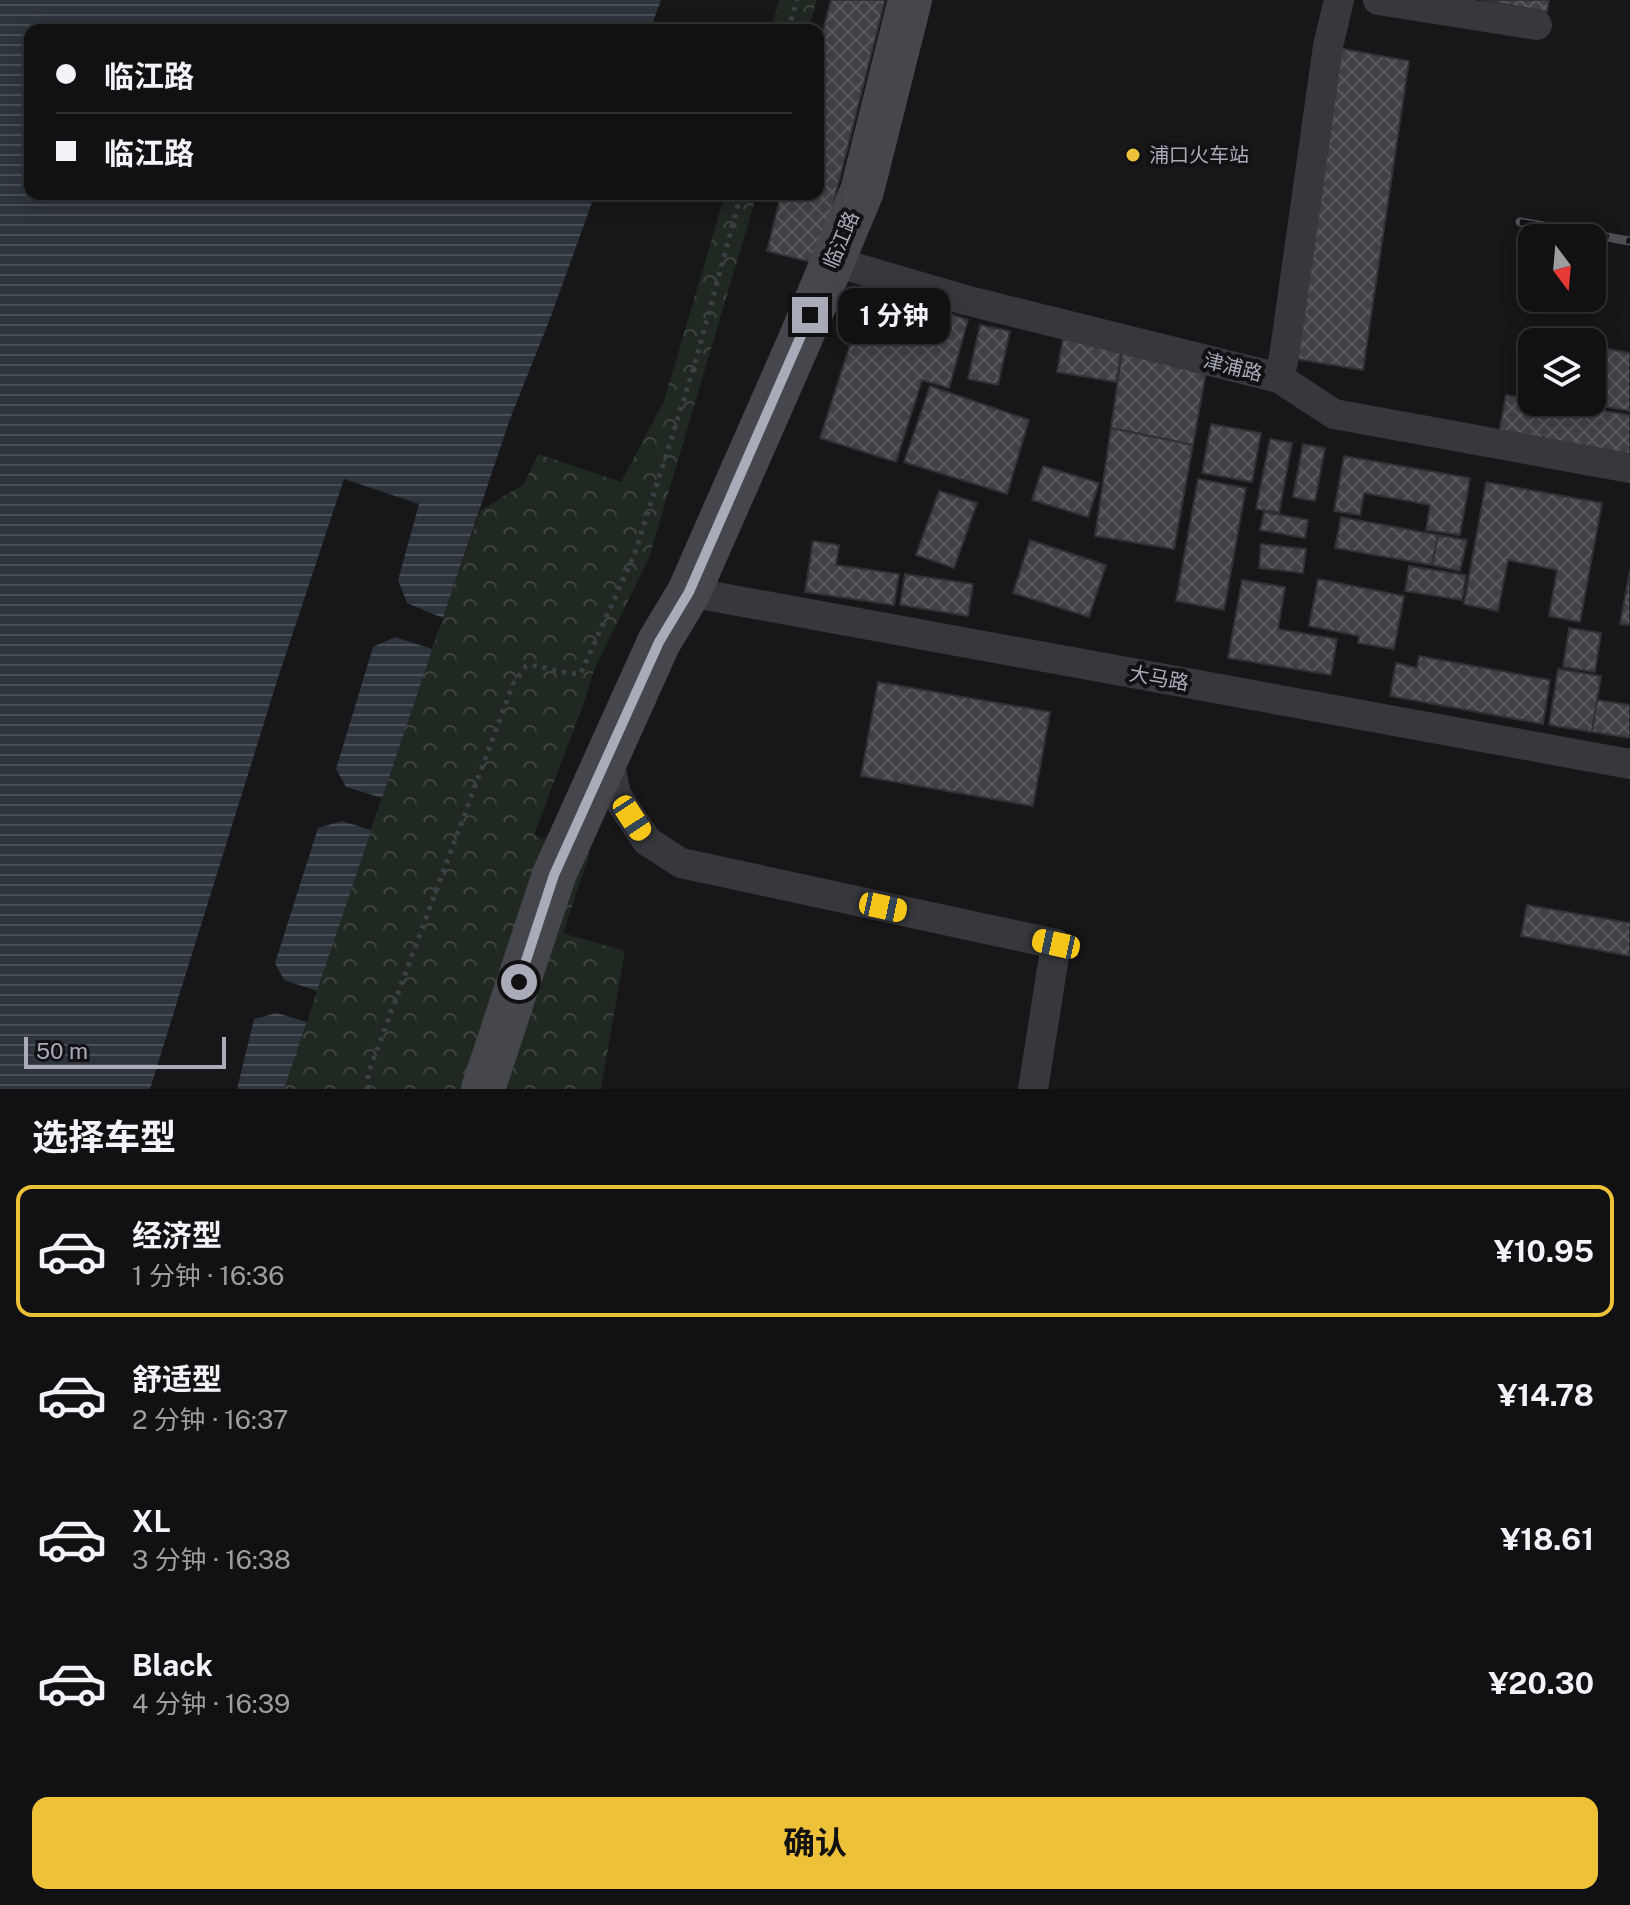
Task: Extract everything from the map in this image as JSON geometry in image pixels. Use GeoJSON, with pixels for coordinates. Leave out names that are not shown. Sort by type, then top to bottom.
{"type":"FeatureCollection","features":[{"type":"Feature","properties":{"kind":"street","name":"临江路"},"geometry":{"type":"LineString","coordinates":[[483,1089],[554,875],[659,642],[689,592],[862,191],[910,0]]}},
{"type":"Feature","properties":{"kind":"street"},"geometry":{"type":"LineString","coordinates":[[1279,378],[1328,46],[1339,0]]}},
{"type":"Feature","properties":{"kind":"street"},"geometry":{"type":"LineString","coordinates":[[1378,0],[1537,25]]}},
{"type":"Feature","properties":{"kind":"street","name":"津浦路"},"geometry":{"type":"LineString","coordinates":[[832,261],[965,300],[1279,378],[1334,414],[1630,468]]}},
{"type":"Feature","properties":{"kind":"street","name":"大马路"},"geometry":{"type":"LineString","coordinates":[[689,592],[1630,764]]}},
{"type":"Feature","properties":{"kind":"street"},"geometry":{"type":"LineString","coordinates":[[608,755],[616,795],[647,841],[681,863],[1056,944],[1033,1089]]}},
{"type":"Feature","properties":{"kind":"path"},"geometry":{"type":"LineString","coordinates":[[790,24],[797,0]]}},
{"type":"Feature","properties":{"kind":"path"},"geometry":{"type":"LineString","coordinates":[[368,1089],[368,1074],[513,684],[526,666],[537,665],[571,675],[581,673],[635,553],[694,367],[739,200]]}},
{"type":"Feature","properties":{"kind":"green space"},"geometry":{"type":"Polygon","coordinates":[[[779,0],[817,0],[810,24],[773,24],[779,0]]]}},
{"type":"Feature","properties":{"kind":"green space"},"geometry":{"type":"Polygon","coordinates":[[[723,200],[755,200],[649,558],[594,670],[534,835],[590,853],[563,933],[625,951],[601,1089],[284,1089],[480,511],[524,484],[538,454],[621,482],[664,401],[723,200]]]}},
{"type":"Feature","properties":{"kind":"shaded area"},"geometry":{"type":"Polygon","coordinates":[[[0,0],[661,0],[652,24],[24,24],[24,200],[593,200],[510,419],[284,1089],[0,1089],[0,0]]]}},
{"type":"Feature","properties":{"kind":"pier"},"geometry":{"type":"Polygon","coordinates":[[[344,479],[419,504],[398,580],[407,603],[443,618],[432,649],[395,637],[373,647],[336,769],[346,787],[382,798],[371,830],[342,821],[318,828],[275,963],[284,980],[317,991],[307,1022],[277,1013],[254,1019],[237,1089],[150,1089],[278,678],[344,479]]]}},
{"type":"Feature","properties":{"kind":"building"},"geometry":{"type":"Polygon","coordinates":[[[831,0],[885,0],[818,264],[767,251],[780,200],[824,200],[824,27],[831,0]]]}},
{"type":"Feature","properties":{"kind":"building"},"geometry":{"type":"Polygon","coordinates":[[[1481,0],[1549,0],[1547,12],[1481,0]]]}},
{"type":"Feature","properties":{"kind":"building"},"geometry":{"type":"Polygon","coordinates":[[[1328,46],[1409,61],[1363,370],[1284,357],[1328,46]]]}},
{"type":"Feature","properties":{"kind":"building"},"geometry":{"type":"Polygon","coordinates":[[[890,298],[910,300],[968,320],[949,388],[922,380],[896,462],[820,438],[859,317],[871,306],[890,298]]]}},
{"type":"Feature","properties":{"kind":"building"},"geometry":{"type":"Polygon","coordinates":[[[980,325],[1010,331],[998,385],[968,379],[980,325]]]}},
{"type":"Feature","properties":{"kind":"building"},"geometry":{"type":"Polygon","coordinates":[[[1063,339],[1122,349],[1116,382],[1057,372],[1063,339]]]}},
{"type":"Feature","properties":{"kind":"building"},"geometry":{"type":"Polygon","coordinates":[[[1606,349],[1630,353],[1630,411],[1606,407],[1606,349]]]}},
{"type":"Feature","properties":{"kind":"building"},"geometry":{"type":"Polygon","coordinates":[[[1122,352],[1206,372],[1193,445],[1111,428],[1122,352]]]}},
{"type":"Feature","properties":{"kind":"building"},"geometry":{"type":"Polygon","coordinates":[[[930,386],[1029,420],[1007,494],[904,462],[930,386]]]}},
{"type":"Feature","properties":{"kind":"building"},"geometry":{"type":"Polygon","coordinates":[[[1506,395],[1518,397],[1518,416],[1606,416],[1606,411],[1630,415],[1630,455],[1499,433],[1506,395]]]}},
{"type":"Feature","properties":{"kind":"building"},"geometry":{"type":"Polygon","coordinates":[[[1211,424],[1261,433],[1252,482],[1202,473],[1211,424]]]}},
{"type":"Feature","properties":{"kind":"building"},"geometry":{"type":"Polygon","coordinates":[[[1111,428],[1193,445],[1174,549],[1095,536],[1111,428]]]}},
{"type":"Feature","properties":{"kind":"building"},"geometry":{"type":"Polygon","coordinates":[[[1270,439],[1292,443],[1279,513],[1256,509],[1270,439]]]}},
{"type":"Feature","properties":{"kind":"building"},"geometry":{"type":"Polygon","coordinates":[[[1303,444],[1325,448],[1315,501],[1293,497],[1303,444]]]}},
{"type":"Feature","properties":{"kind":"building"},"geometry":{"type":"Polygon","coordinates":[[[1344,456],[1470,478],[1460,535],[1426,530],[1430,505],[1364,493],[1360,515],[1334,511],[1344,456]]]}},
{"type":"Feature","properties":{"kind":"building"},"geometry":{"type":"Polygon","coordinates":[[[1043,466],[1099,483],[1088,517],[1032,500],[1043,466]]]}},
{"type":"Feature","properties":{"kind":"building"},"geometry":{"type":"Polygon","coordinates":[[[1198,479],[1246,488],[1224,610],[1176,601],[1198,479]]]}},
{"type":"Feature","properties":{"kind":"building"},"geometry":{"type":"Polygon","coordinates":[[[1486,482],[1602,503],[1580,622],[1549,616],[1557,570],[1508,560],[1498,611],[1464,604],[1486,482]]]}},
{"type":"Feature","properties":{"kind":"building"},"geometry":{"type":"Polygon","coordinates":[[[939,491],[977,503],[954,568],[916,555],[939,491]]]}},
{"type":"Feature","properties":{"kind":"building"},"geometry":{"type":"Polygon","coordinates":[[[1264,512],[1308,520],[1305,538],[1260,530],[1264,512]]]}},
{"type":"Feature","properties":{"kind":"building"},"geometry":{"type":"Polygon","coordinates":[[[1341,517],[1438,535],[1432,565],[1335,548],[1341,517]]]}},
{"type":"Feature","properties":{"kind":"building"},"geometry":{"type":"Polygon","coordinates":[[[1438,535],[1467,540],[1460,571],[1432,565],[1438,535]]]}},
{"type":"Feature","properties":{"kind":"building"},"geometry":{"type":"Polygon","coordinates":[[[1030,540],[1106,565],[1089,617],[1013,593],[1030,540]]]}},
{"type":"Feature","properties":{"kind":"building"},"geometry":{"type":"Polygon","coordinates":[[[813,541],[839,545],[836,565],[899,574],[894,605],[805,592],[813,541]]]}},
{"type":"Feature","properties":{"kind":"building"},"geometry":{"type":"Polygon","coordinates":[[[1261,544],[1306,549],[1303,573],[1259,568],[1261,544]]]}},
{"type":"Feature","properties":{"kind":"building"},"geometry":{"type":"Polygon","coordinates":[[[1409,566],[1466,575],[1462,600],[1405,591],[1409,566]]]}},
{"type":"Feature","properties":{"kind":"building"},"geometry":{"type":"Polygon","coordinates":[[[1630,570],[1630,625],[1620,624],[1630,570]]]}},
{"type":"Feature","properties":{"kind":"building"},"geometry":{"type":"Polygon","coordinates":[[[905,574],[973,584],[968,616],[900,605],[905,574]]]}},
{"type":"Feature","properties":{"kind":"building"},"geometry":{"type":"Polygon","coordinates":[[[1318,579],[1404,596],[1394,649],[1358,643],[1359,636],[1309,626],[1318,579]]]}},
{"type":"Feature","properties":{"kind":"building"},"geometry":{"type":"Polygon","coordinates":[[[1242,580],[1285,587],[1278,629],[1337,639],[1331,675],[1228,658],[1242,580]]]}},
{"type":"Feature","properties":{"kind":"building"},"geometry":{"type":"Polygon","coordinates":[[[1569,628],[1601,633],[1595,672],[1563,667],[1569,628]]]}},
{"type":"Feature","properties":{"kind":"building"},"geometry":{"type":"Polygon","coordinates":[[[1419,656],[1550,680],[1543,724],[1390,696],[1396,663],[1417,668],[1419,656]]]}},
{"type":"Feature","properties":{"kind":"building"},"geometry":{"type":"Polygon","coordinates":[[[1558,669],[1601,676],[1592,732],[1549,725],[1558,669]]]}},
{"type":"Feature","properties":{"kind":"building"},"geometry":{"type":"Polygon","coordinates":[[[878,682],[1050,712],[1033,806],[861,776],[878,682]]]}},
{"type":"Feature","properties":{"kind":"building"},"geometry":{"type":"Polygon","coordinates":[[[1597,700],[1630,705],[1630,738],[1592,732],[1597,700]]]}},
{"type":"Feature","properties":{"kind":"building"},"geometry":{"type":"Polygon","coordinates":[[[1527,905],[1630,923],[1630,956],[1521,936],[1527,905]]]}},
{"type":"Feature","properties":{"kind":"railway"},"geometry":{"type":"LineString","coordinates":[[1520,222],[1630,241]]}},
{"type":"Feature","properties":{"kind":"place","name":"浦口火车站"},"geometry":{"type":"Point","coordinates":[1133,155]}},
{"type":"Feature","properties":{"kind":"route"},"geometry":{"type":"LineString","coordinates":[[519,982],[554,875],[659,642],[689,592],[810,315]]}}]}
